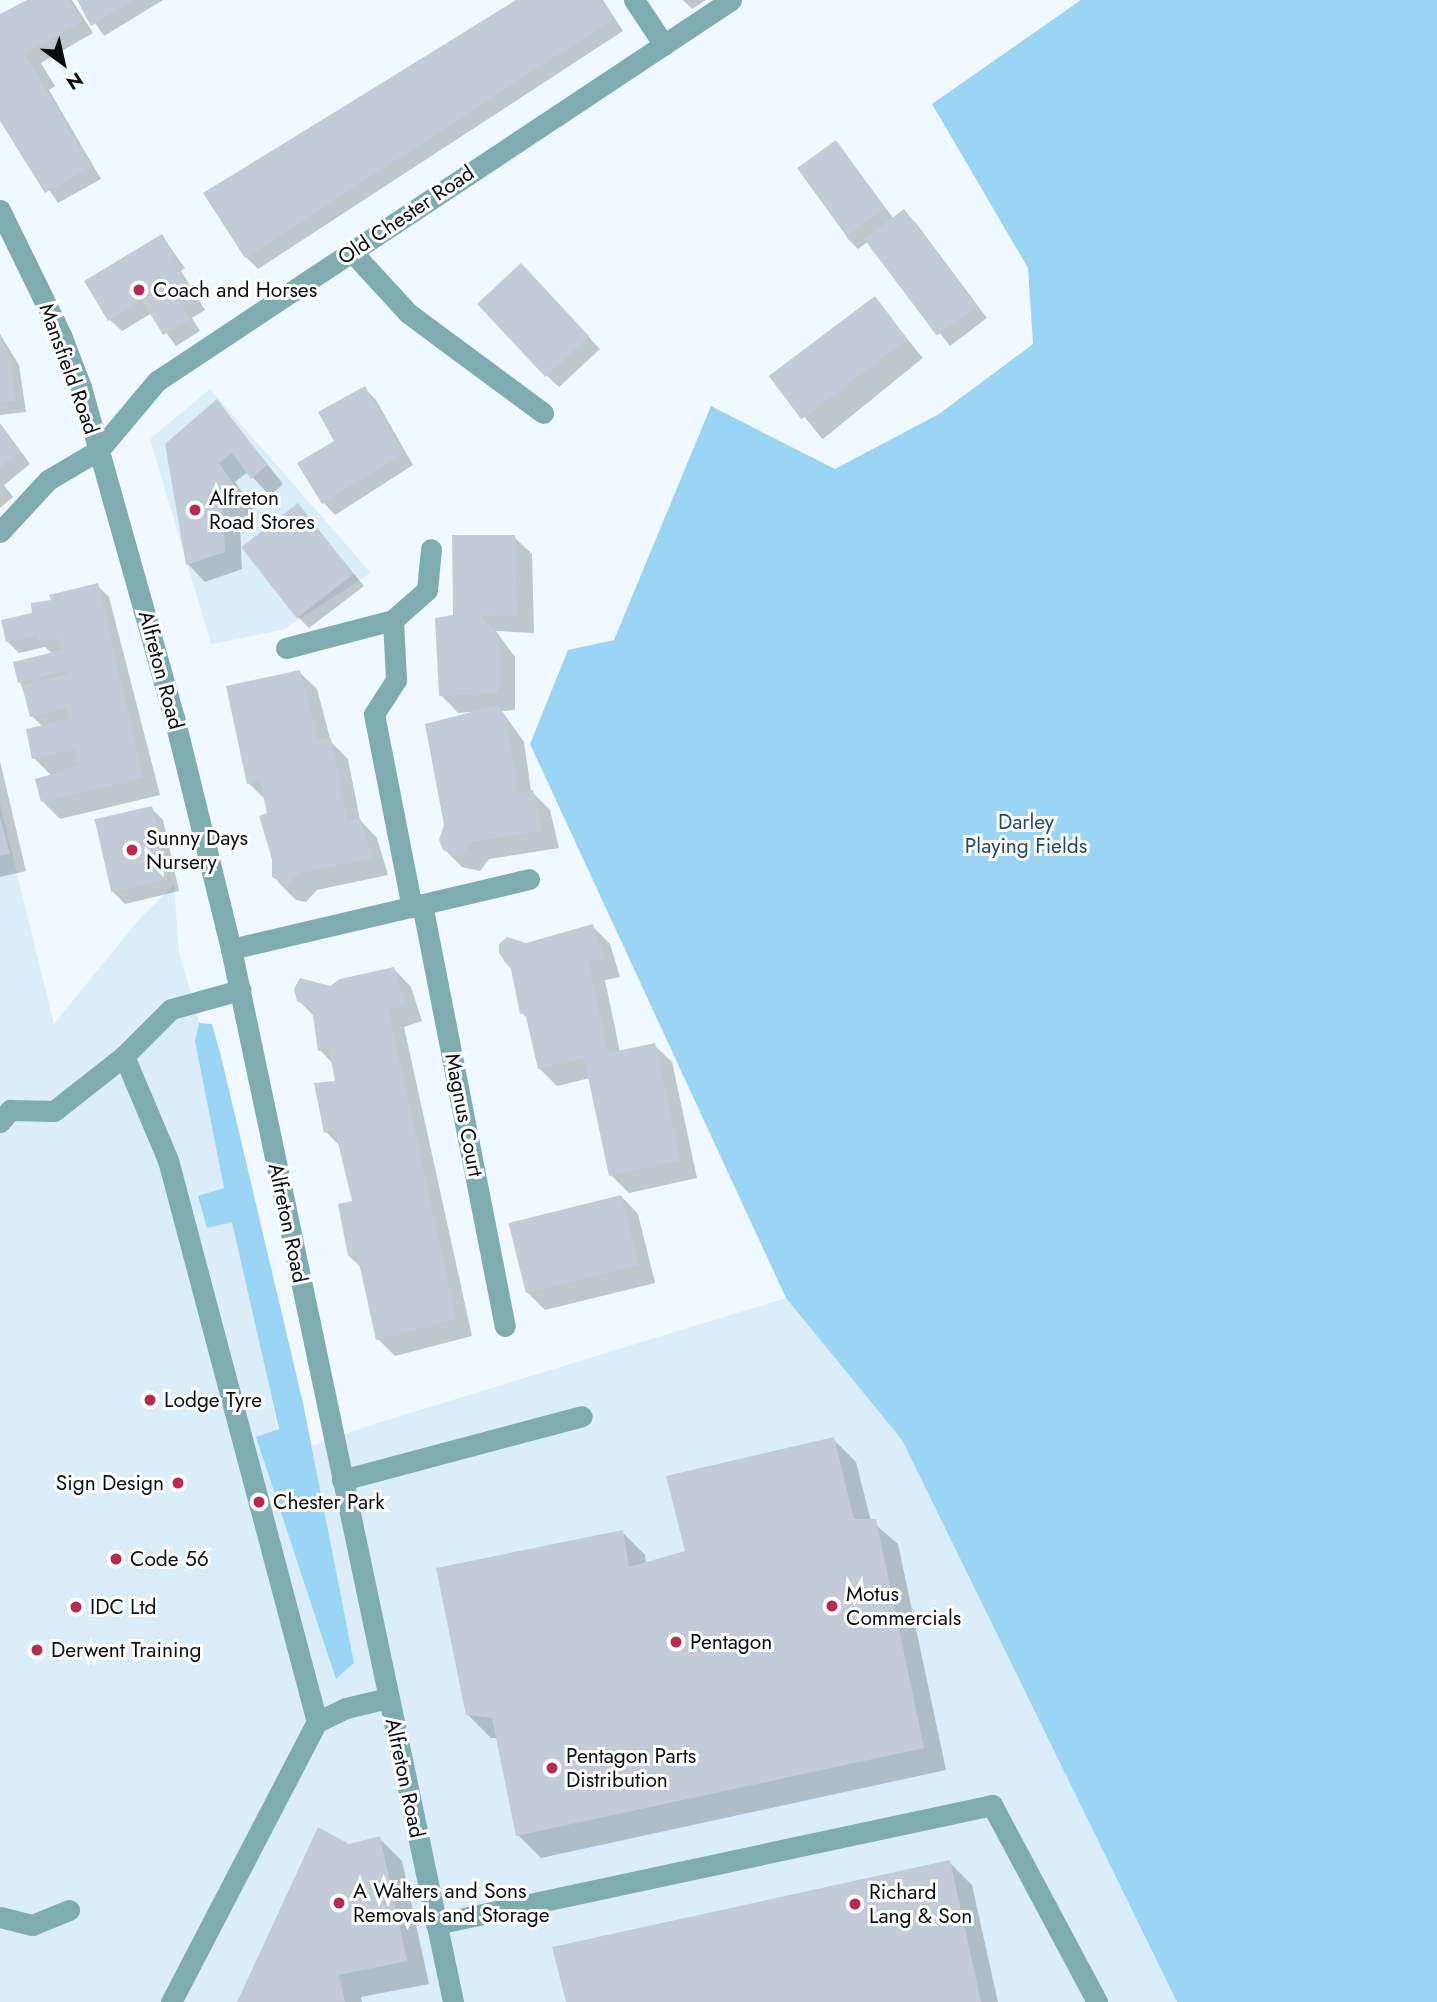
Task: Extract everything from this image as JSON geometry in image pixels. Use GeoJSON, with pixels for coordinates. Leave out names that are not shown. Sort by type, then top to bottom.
{"type":"FeatureCollection","features":[{"type":"Feature","properties":{"kind":"street"},"geometry":{"type":"LineString","coordinates":[[635,0],[664,45]]}},
{"type":"Feature","properties":{"kind":"street","name":"Old Chester Road"},"geometry":{"type":"LineString","coordinates":[[99,450],[157,381],[731,0]]}},
{"type":"Feature","properties":{"kind":"street","name":"Mansfield Road"},"geometry":{"type":"LineString","coordinates":[[0,210],[61,335],[99,450],[48,480],[0,531]]}},
{"type":"Feature","properties":{"kind":"street"},"geometry":{"type":"LineString","coordinates":[[352,251],[408,313],[542,413]]}},
{"type":"Feature","properties":{"kind":"street","name":"Alfreton Road"},"geometry":{"type":"LineString","coordinates":[[99,450],[167,692],[231,949],[453,2002]]}},
{"type":"Feature","properties":{"kind":"street"},"geometry":{"type":"LineString","coordinates":[[286,648],[393,620],[427,590],[431,549]]}},
{"type":"Feature","properties":{"kind":"street","name":"Magnus Court"},"geometry":{"type":"LineString","coordinates":[[393,620],[396,680],[374,714],[505,1326]]}},
{"type":"Feature","properties":{"kind":"street"},"geometry":{"type":"LineString","coordinates":[[231,949],[529,879]]}},
{"type":"Feature","properties":{"kind":"street"},"geometry":{"type":"LineString","coordinates":[[0,1122],[10,1110],[54,1111],[124,1056],[172,1009],[240,990]]}},
{"type":"Feature","properties":{"kind":"street"},"geometry":{"type":"LineString","coordinates":[[124,1056],[168,1160],[317,1722]]}},
{"type":"Feature","properties":{"kind":"street"},"geometry":{"type":"LineString","coordinates":[[342,1480],[582,1416]]}},
{"type":"Feature","properties":{"kind":"street"},"geometry":{"type":"LineString","coordinates":[[171,2002],[317,1722],[346,1708],[388,1698]]}},
{"type":"Feature","properties":{"kind":"street"},"geometry":{"type":"LineString","coordinates":[[436,1924],[992,1805],[1097,2002]]}},
{"type":"Feature","properties":{"kind":"street"},"geometry":{"type":"LineString","coordinates":[[0,1917],[32,1925],[69,1910]]}},
{"type":"Feature","properties":{"kind":"shaded area"},"geometry":{"type":"Polygon","coordinates":[[[210,389],[371,573],[282,630],[211,644],[150,439],[210,389]]]}},
{"type":"Feature","properties":{"kind":"shaded area"},"geometry":{"type":"Polygon","coordinates":[[[0,804],[54,1024],[140,918],[174,885],[179,952],[210,1058],[231,1196],[283,1456],[374,1424],[786,1298],[902,1440],[1177,2002],[0,2002],[0,804]]]}},
{"type":"Feature","properties":{"kind":"green space","name":"Darley Playing Fields"},"geometry":{"type":"Polygon","coordinates":[[[1081,0],[1437,0],[1437,2002],[1177,2002],[902,1440],[786,1298],[530,744],[568,650],[614,640],[711,406],[835,469],[939,414],[1033,344],[1028,268],[932,104],[1081,0]]]}},
{"type":"Feature","properties":{"kind":"green space"},"geometry":{"type":"Polygon","coordinates":[[[199,1023],[212,1024],[221,1056],[303,1403],[354,1663],[336,1679],[256,1437],[279,1429],[232,1222],[207,1228],[198,1196],[224,1188],[195,1041],[199,1023]]]}},
{"type":"Feature","properties":{"kind":"building"},"geometry":{"type":"Polygon","coordinates":[[[27,0],[69,0],[82,21],[25,54],[90,167],[45,193],[0,121],[0,14],[27,0]]]}},
{"type":"Feature","properties":{"kind":"building"},"geometry":{"type":"Polygon","coordinates":[[[77,0],[133,0],[91,26],[77,0]]]}},
{"type":"Feature","properties":{"kind":"building"},"geometry":{"type":"Polygon","coordinates":[[[517,0],[600,0],[613,19],[245,258],[203,193],[517,0]]]}},
{"type":"Feature","properties":{"kind":"building"},"geometry":{"type":"Polygon","coordinates":[[[836,140],[885,208],[847,236],[797,168],[836,140]]]}},
{"type":"Feature","properties":{"kind":"building"},"geometry":{"type":"Polygon","coordinates":[[[904,209],[977,306],[937,336],[864,239],[904,209]]]}},
{"type":"Feature","properties":{"kind":"building","name":"Coach and Horses"},"geometry":{"type":"Polygon","coordinates":[[[162,234],[175,255],[170,258],[195,298],[182,305],[190,319],[163,335],[142,300],[108,321],[84,281],[162,234]]]}},
{"type":"Feature","properties":{"kind":"building"},"geometry":{"type":"Polygon","coordinates":[[[521,263],[589,336],[545,377],[477,304],[521,263]]]}},
{"type":"Feature","properties":{"kind":"building"},"geometry":{"type":"Polygon","coordinates":[[[875,296],[907,339],[801,419],[769,376],[875,296]]]}},
{"type":"Feature","properties":{"kind":"building"},"geometry":{"type":"Polygon","coordinates":[[[0,338],[8,351],[16,401],[0,402],[0,338]]]}},
{"type":"Feature","properties":{"kind":"building"},"geometry":{"type":"Polygon","coordinates":[[[365,386],[403,453],[322,504],[297,463],[334,441],[318,412],[365,386]]]}},
{"type":"Feature","properties":{"kind":"building"},"geometry":{"type":"Polygon","coordinates":[[[217,399],[267,465],[251,479],[232,453],[219,463],[240,494],[223,507],[225,552],[186,565],[165,444],[217,399]]]}},
{"type":"Feature","properties":{"kind":"building"},"geometry":{"type":"Polygon","coordinates":[[[0,425],[20,452],[0,467],[0,425]]]}},
{"type":"Feature","properties":{"kind":"building"},"geometry":{"type":"Polygon","coordinates":[[[298,503],[353,574],[297,618],[241,547],[298,503]]]}},
{"type":"Feature","properties":{"kind":"building"},"geometry":{"type":"Polygon","coordinates":[[[452,535],[515,535],[517,616],[481,615],[499,638],[498,693],[439,696],[435,618],[453,615],[452,535]]]}},
{"type":"Feature","properties":{"kind":"building"},"geometry":{"type":"Polygon","coordinates":[[[98,583],[143,778],[41,802],[35,779],[80,766],[76,749],[32,759],[26,729],[69,719],[66,708],[30,717],[22,685],[68,674],[67,670],[18,683],[13,662],[62,650],[60,638],[38,642],[37,635],[6,642],[1,620],[32,613],[31,603],[51,600],[49,595],[98,583]]]}},
{"type":"Feature","properties":{"kind":"building"},"geometry":{"type":"Polygon","coordinates":[[[300,670],[318,739],[331,739],[347,821],[360,818],[372,858],[299,873],[287,885],[272,877],[272,859],[259,816],[267,813],[260,779],[247,784],[226,686],[300,670]]]}},
{"type":"Feature","properties":{"kind":"building"},"geometry":{"type":"Polygon","coordinates":[[[499,705],[507,722],[517,793],[533,790],[542,831],[471,842],[462,855],[453,854],[443,850],[439,840],[444,825],[425,724],[499,705]]]}},
{"type":"Feature","properties":{"kind":"building","name":"Sunny Days Nursery"},"geometry":{"type":"Polygon","coordinates":[[[152,806],[169,879],[111,892],[95,819],[152,806]]]}},
{"type":"Feature","properties":{"kind":"building"},"geometry":{"type":"Polygon","coordinates":[[[0,818],[10,854],[0,856],[0,818]]]}},
{"type":"Feature","properties":{"kind":"building"},"geometry":{"type":"Polygon","coordinates":[[[593,924],[604,959],[588,962],[608,1053],[655,1043],[680,1160],[609,1176],[584,1058],[538,1069],[525,1013],[520,1014],[511,969],[499,953],[499,944],[507,937],[526,943],[593,924]]]}},
{"type":"Feature","properties":{"kind":"building"},"geometry":{"type":"Polygon","coordinates":[[[394,967],[405,1004],[388,1009],[456,1319],[376,1340],[357,1254],[348,1256],[338,1204],[352,1201],[335,1130],[324,1133],[314,1083],[335,1081],[329,1049],[318,1051],[312,1009],[297,1001],[294,989],[300,978],[330,986],[340,979],[394,967]]]}},
{"type":"Feature","properties":{"kind":"building"},"geometry":{"type":"Polygon","coordinates":[[[621,1195],[638,1265],[526,1293],[508,1223],[621,1195]]]}},
{"type":"Feature","properties":{"kind":"building","name":"Pentagon"},"geometry":{"type":"Polygon","coordinates":[[[834,1437],[854,1519],[876,1519],[924,1748],[516,1836],[492,1718],[466,1715],[436,1568],[623,1530],[629,1567],[685,1551],[666,1476],[834,1437]]]}},
{"type":"Feature","properties":{"kind":"building","name":"A Walters and Sons Removals and Storage"},"geometry":{"type":"Polygon","coordinates":[[[318,1827],[349,1844],[380,1836],[407,1961],[339,1975],[345,2002],[237,2002],[318,1827]]]}},
{"type":"Feature","properties":{"kind":"building","name":"Richard Lang & Son"},"geometry":{"type":"Polygon","coordinates":[[[950,1860],[981,2002],[566,2002],[552,1947],[950,1860]]]}},
{"type":"Feature","properties":{"kind":"place","name":"Coach and Horses"},"geometry":{"type":"Point","coordinates":[139,290]}},
{"type":"Feature","properties":{"kind":"place","name":"Alfreton Road Stores"},"geometry":{"type":"Point","coordinates":[195,510]}},
{"type":"Feature","properties":{"kind":"place","name":"Sunny Days Nursery"},"geometry":{"type":"Point","coordinates":[132,850]}},
{"type":"Feature","properties":{"kind":"place","name":"Lodge Tyre"},"geometry":{"type":"Point","coordinates":[150,1400]}},
{"type":"Feature","properties":{"kind":"place","name":"Sign Design"},"geometry":{"type":"Point","coordinates":[178,1483]}},
{"type":"Feature","properties":{"kind":"place","name":"Chester Park"},"geometry":{"type":"Point","coordinates":[259,1502]}},
{"type":"Feature","properties":{"kind":"place","name":"Code 56"},"geometry":{"type":"Point","coordinates":[116,1559]}},
{"type":"Feature","properties":{"kind":"place","name":"Motus Commercials"},"geometry":{"type":"Point","coordinates":[832,1606]}},
{"type":"Feature","properties":{"kind":"place","name":"IDC Ltd"},"geometry":{"type":"Point","coordinates":[76,1607]}},
{"type":"Feature","properties":{"kind":"place","name":"Pentagon"},"geometry":{"type":"Point","coordinates":[676,1642]}},
{"type":"Feature","properties":{"kind":"place","name":"Derwent Training"},"geometry":{"type":"Point","coordinates":[37,1650]}},
{"type":"Feature","properties":{"kind":"place","name":"Pentagon Parts Distribution"},"geometry":{"type":"Point","coordinates":[552,1768]}},
{"type":"Feature","properties":{"kind":"place","name":"A Walters and Sons Removals and Storage"},"geometry":{"type":"Point","coordinates":[339,1903]}},
{"type":"Feature","properties":{"kind":"place","name":"Richard Lang & Son"},"geometry":{"type":"Point","coordinates":[855,1904]}}]}
